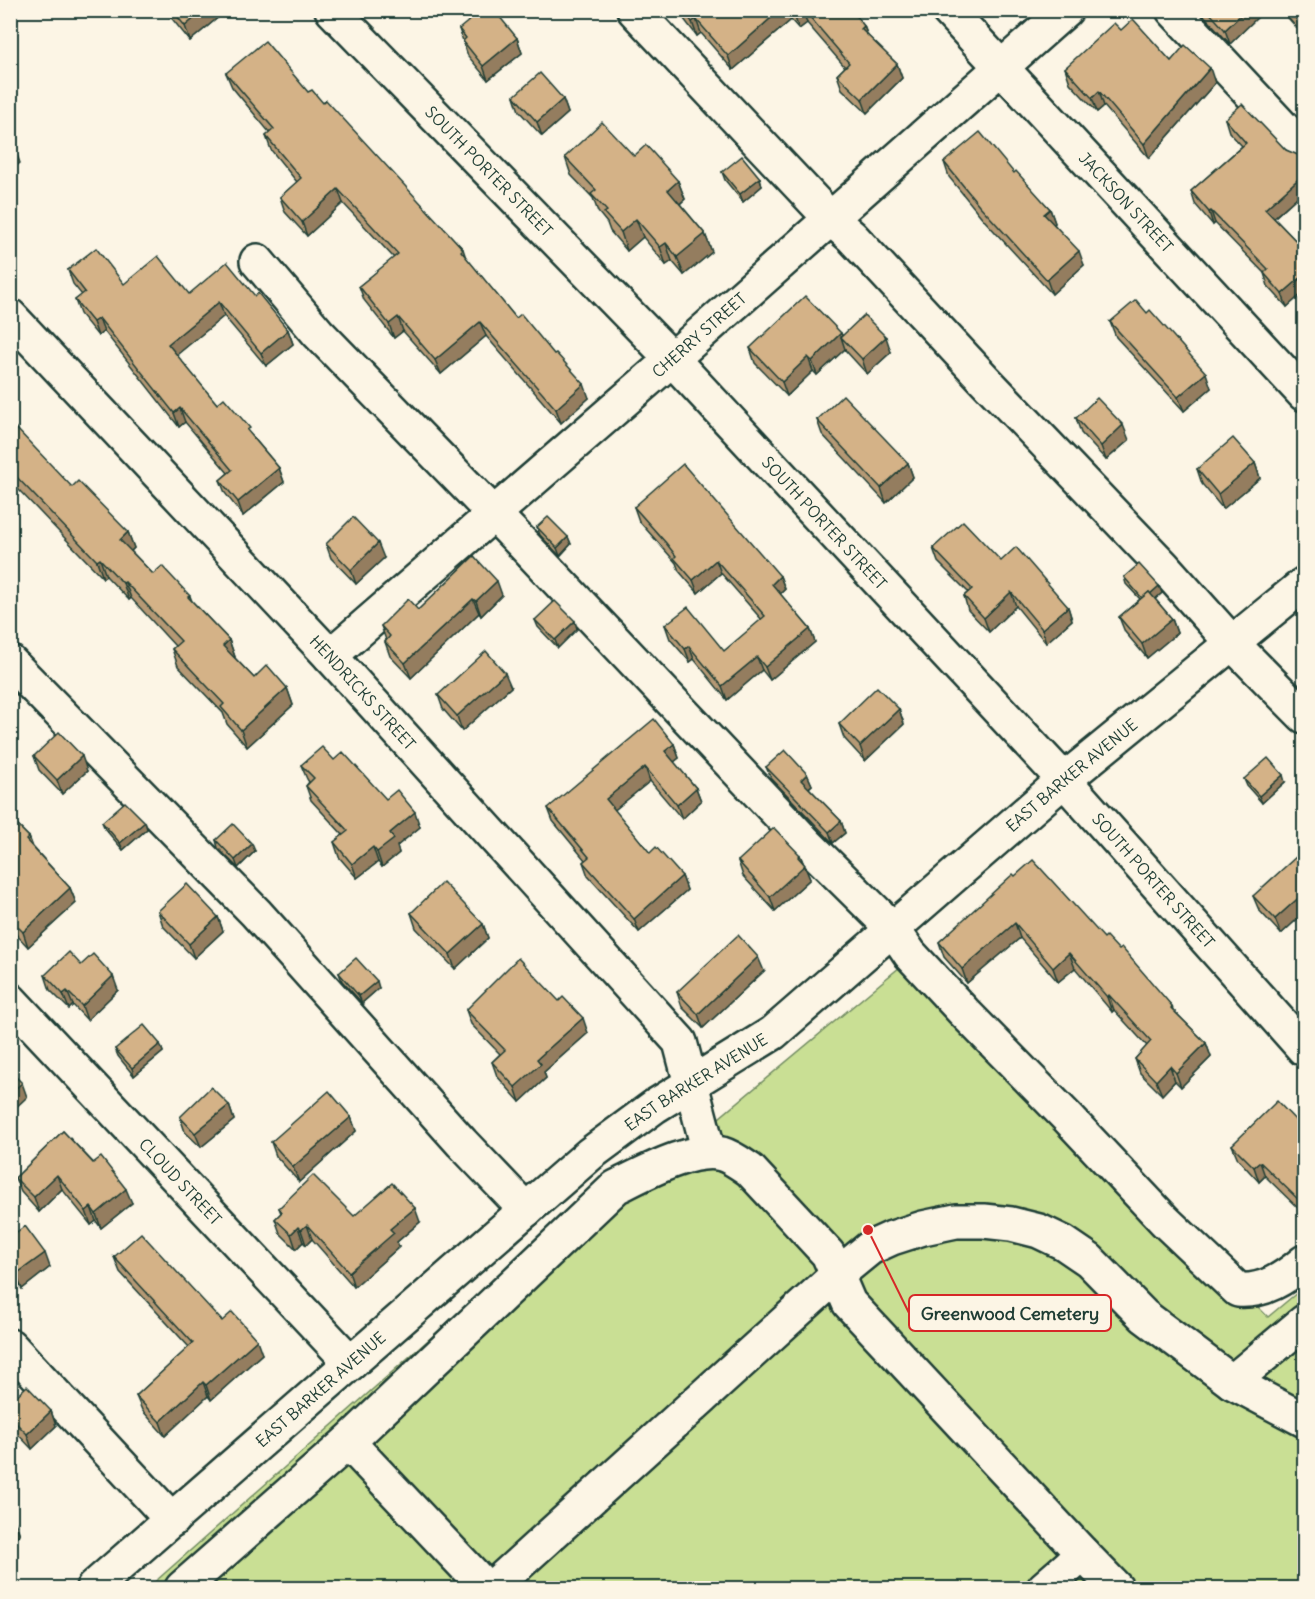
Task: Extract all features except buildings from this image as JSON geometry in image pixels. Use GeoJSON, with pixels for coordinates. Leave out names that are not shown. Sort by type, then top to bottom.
{"type":"FeatureCollection","features":[{"type":"Feature","properties":{"kind":"street","name":"SOUTH PORTER STREET"},"geometry":{"type":"LineString","coordinates":[[332,10],[672,360],[1064,780],[1305,1049]]}},
{"type":"Feature","properties":{"kind":"street"},"geometry":{"type":"LineString","coordinates":[[634,10],[1164,567],[1232,643],[1305,716]]}},
{"type":"Feature","properties":{"kind":"street","name":"JACKSON STREET"},"geometry":{"type":"LineString","coordinates":[[948,10],[1305,394]]}},
{"type":"Feature","properties":{"kind":"street","name":"CHERRY STREET"},"geometry":{"type":"LineString","coordinates":[[330,656],[672,360],[1066,10]]}},
{"type":"Feature","properties":{"kind":"street"},"geometry":{"type":"LineString","coordinates":[[1173,10],[1305,150]]}},
{"type":"Feature","properties":{"kind":"street"},"geometry":{"type":"LineString","coordinates":[[257,261],[318,333],[655,682],[809,846],[893,929],[910,954],[964,1012],[1165,1221],[1238,1290],[1252,1291],[1295,1270]]}},
{"type":"Feature","properties":{"kind":"street","name":"HENDRICKS STREET"},"geometry":{"type":"LineString","coordinates":[[10,316],[330,656],[680,1042],[709,1152]]}},
{"type":"Feature","properties":{"kind":"street","name":"EAST BARKER AVENUE"},"geometry":{"type":"LineString","coordinates":[[93,1588],[590,1154],[655,1106],[773,1033],[1064,780],[1305,584]]}},
{"type":"Feature","properties":{"kind":"street"},"geometry":{"type":"LineString","coordinates":[[10,662],[256,913],[462,1143],[526,1210]]}},
{"type":"Feature","properties":{"kind":"street","name":"CLOUD STREET"},"geometry":{"type":"LineString","coordinates":[[10,1000],[351,1363]]}},
{"type":"Feature","properties":{"kind":"street"},"geometry":{"type":"LineString","coordinates":[[182,1588],[348,1442],[616,1187],[688,1156],[709,1152],[735,1160],[750,1170],[828,1254],[849,1303],[1116,1588]]}},
{"type":"Feature","properties":{"kind":"street"},"geometry":{"type":"LineString","coordinates":[[492,1588],[837,1275],[870,1248],[923,1228],[956,1221],[1011,1224],[1039,1231],[1064,1243],[1089,1260],[1144,1316],[1232,1382],[1305,1420]]}},
{"type":"Feature","properties":{"kind":"street"},"geometry":{"type":"LineString","coordinates":[[1232,1382],[1305,1322]]}},
{"type":"Feature","properties":{"kind":"street"},"geometry":{"type":"LineString","coordinates":[[10,1346],[171,1520]]}},
{"type":"Feature","properties":{"kind":"street"},"geometry":{"type":"LineString","coordinates":[[348,1442],[486,1588]]}},
{"type":"Feature","properties":{"kind":"street"},"geometry":{"type":"LineString","coordinates":[[1044,1588],[1083,1554]]}},
{"type":"Feature","properties":{"kind":"green space"},"geometry":{"type":"Polygon","coordinates":[[[912,957],[1268,1317],[1304,1287],[1304,1588],[148,1588],[617,1173],[702,1132],[912,957]]]}},
{"type":"Feature","properties":{"kind":"place","name":"Greenwood Cemetery"},"geometry":{"type":"Point","coordinates":[868,1230]}}]}
